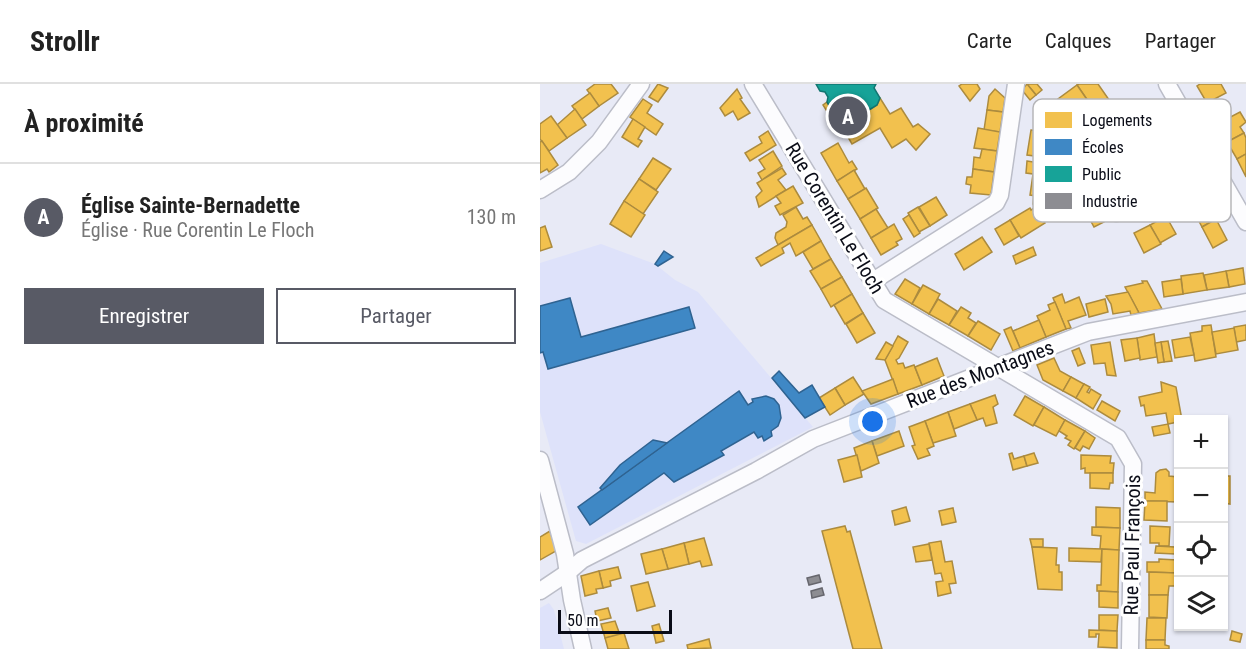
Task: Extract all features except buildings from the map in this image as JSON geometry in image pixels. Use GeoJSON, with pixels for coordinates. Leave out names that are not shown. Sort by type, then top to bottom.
{"type":"FeatureCollection","features":[{"type":"Feature","properties":{"kind":"street"},"geometry":{"type":"LineString","coordinates":[[540,190],[569,172],[599,142],[641,84]]}},
{"type":"Feature","properties":{"kind":"street","name":"Rue Corentin Le Floch"},"geometry":{"type":"LineString","coordinates":[[753,84],[884,300],[999,368]]}},
{"type":"Feature","properties":{"kind":"street"},"geometry":{"type":"LineString","coordinates":[[873,281],[996,203],[1000,195],[1016,84]]}},
{"type":"Feature","properties":{"kind":"street"},"geometry":{"type":"LineString","coordinates":[[1167,84],[1176,99]]}},
{"type":"Feature","properties":{"kind":"street"},"geometry":{"type":"LineString","coordinates":[[1231,196],[1246,222]]}},
{"type":"Feature","properties":{"kind":"street","name":"Rue des Montagnes"},"geometry":{"type":"LineString","coordinates":[[540,591],[582,560],[756,471],[813,439],[1088,332],[1246,302]]}},
{"type":"Feature","properties":{"kind":"street","name":"Rue Paul François"},"geometry":{"type":"LineString","coordinates":[[999,368],[1118,438],[1133,464],[1130,649]]}},
{"type":"Feature","properties":{"kind":"street"},"geometry":{"type":"LineString","coordinates":[[540,460],[547,514],[565,554],[583,649]]}},
{"type":"Feature","properties":{"kind":"shaded area"},"geometry":{"type":"Polygon","coordinates":[[[601,244],[655,264],[675,280],[698,292],[813,427],[586,544],[576,541],[540,412],[540,263],[601,244]]]}},
{"type":"Feature","properties":{"kind":"shaded area"},"geometry":{"type":"Polygon","coordinates":[[[549,603],[554,610],[564,649],[540,649],[540,608],[549,603]]]}},
{"type":"Feature","properties":{"kind":"place","name":"Église Sainte-Bernadette"},"geometry":{"type":"Point","coordinates":[848,116]}}]}
